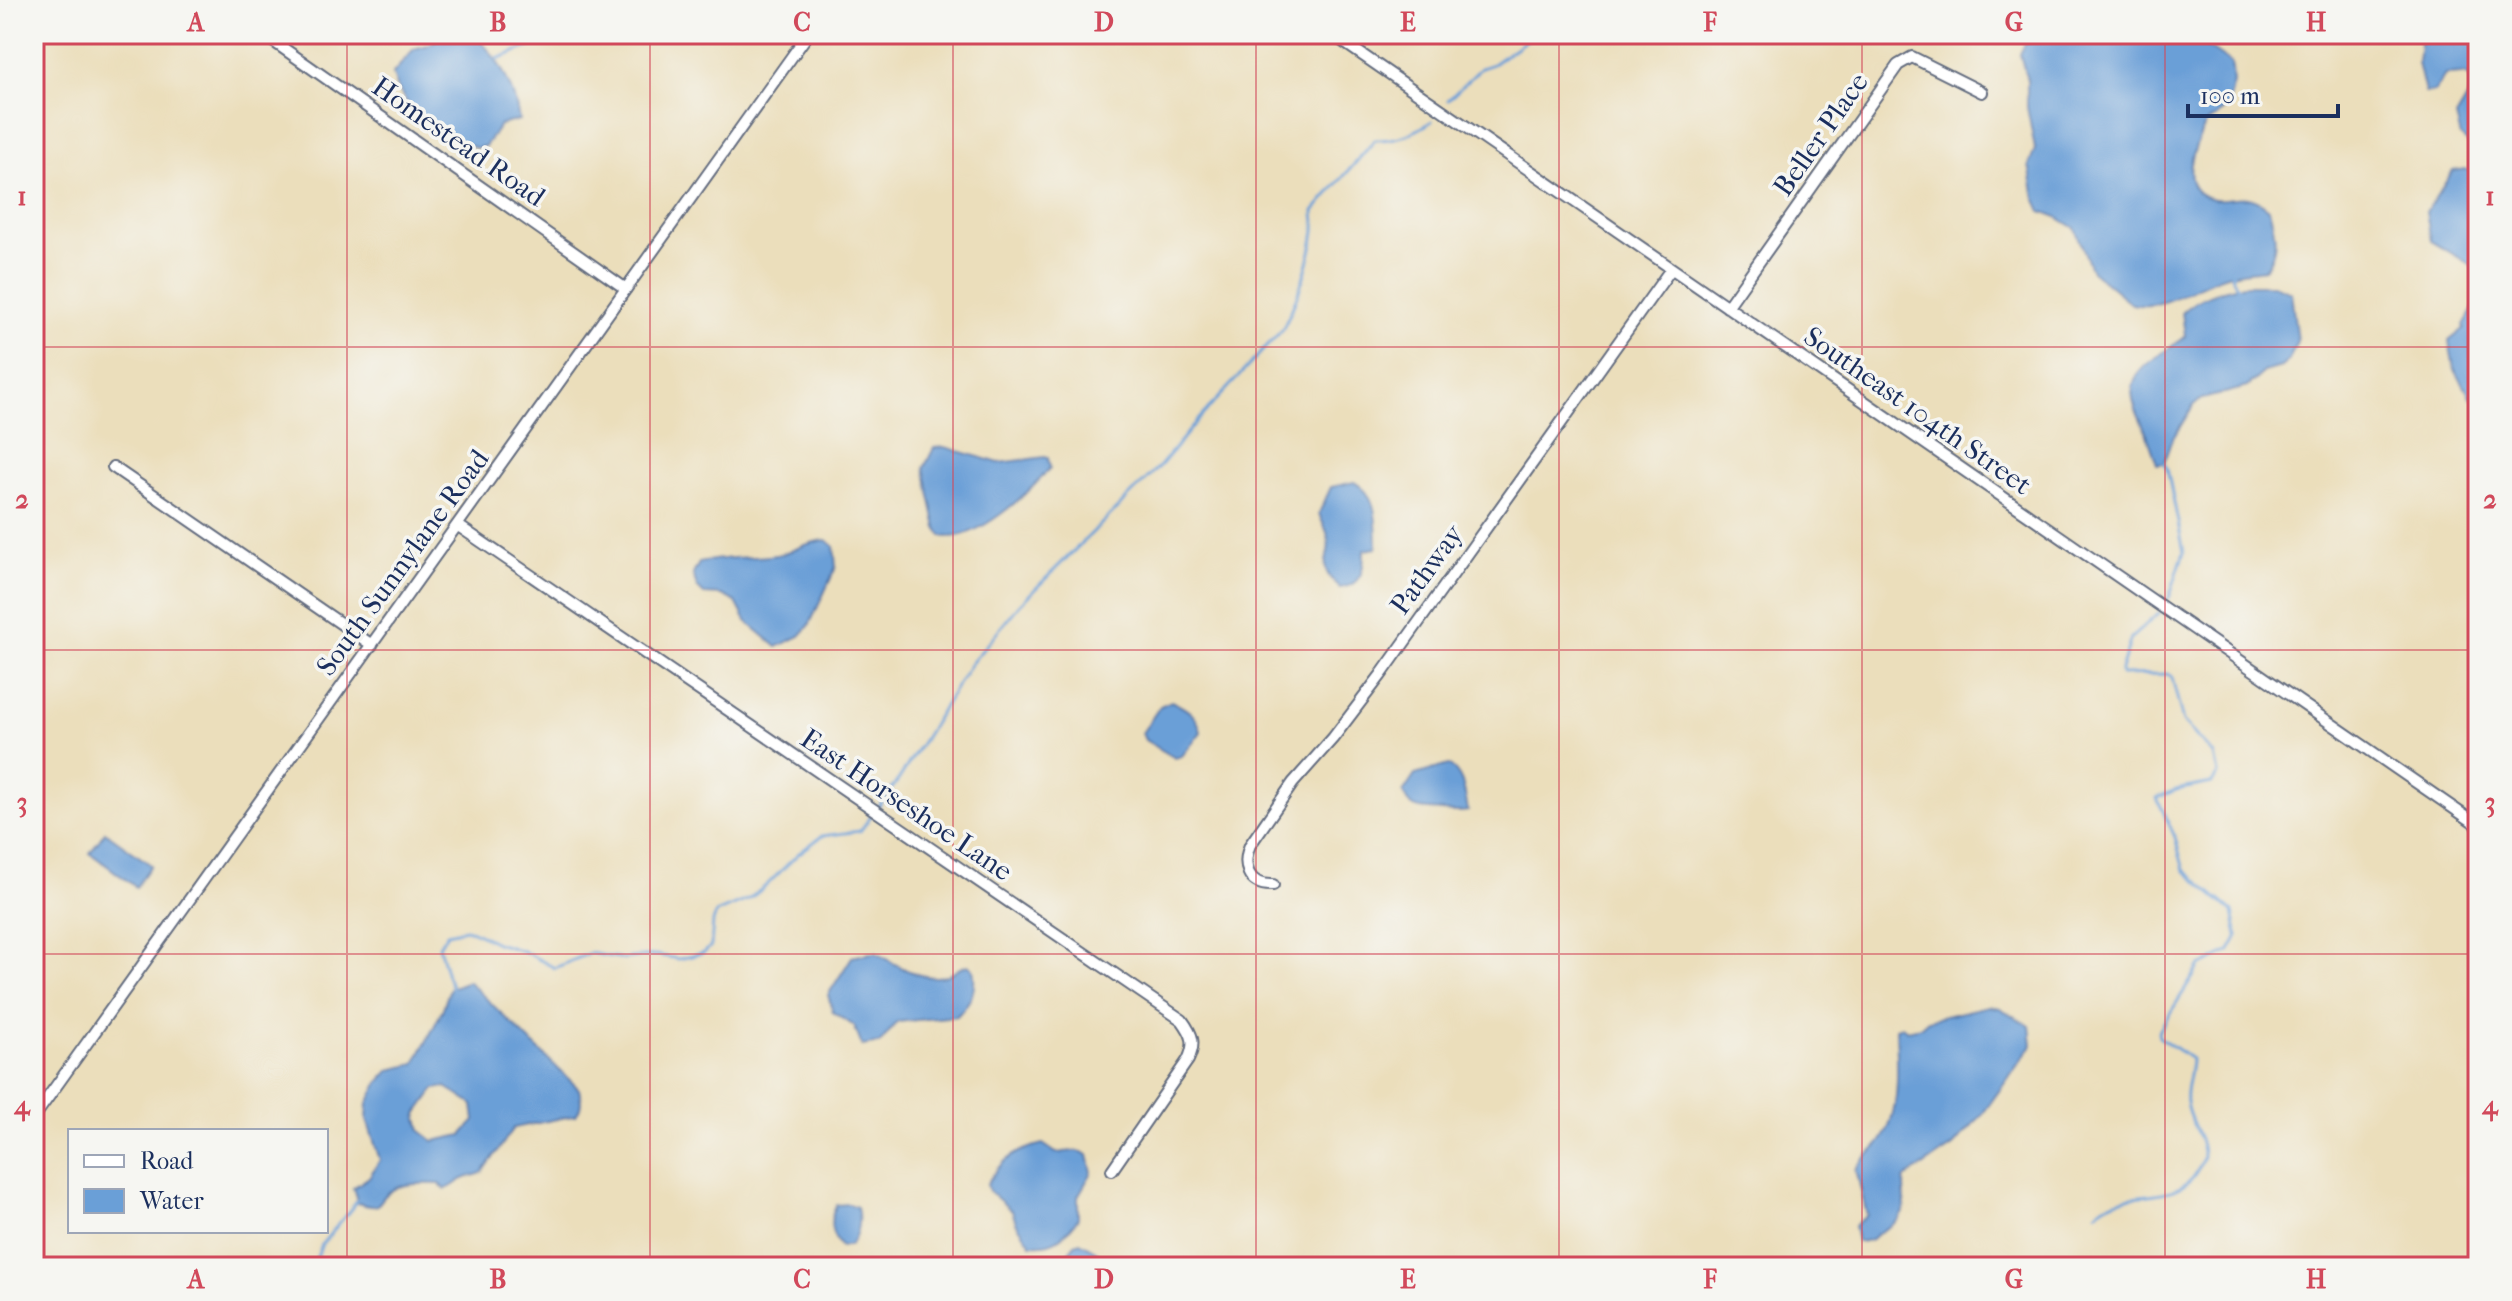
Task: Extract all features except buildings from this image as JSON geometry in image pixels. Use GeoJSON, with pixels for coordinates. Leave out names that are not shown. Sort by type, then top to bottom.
{"type":"FeatureCollection","features":[{"type":"Feature","properties":{"kind":"street","name":"Homestead Road"},"geometry":{"type":"LineString","coordinates":[[263,34],[626,289]]}},
{"type":"Feature","properties":{"kind":"street","name":"South Sunnylane Road"},"geometry":{"type":"LineString","coordinates":[[34,1117],[808,34]]}},
{"type":"Feature","properties":{"kind":"street","name":"Southeast 104th Street"},"geometry":{"type":"LineString","coordinates":[[1332,34],[2478,825]]}},
{"type":"Feature","properties":{"kind":"street","name":"Beller Place"},"geometry":{"type":"LineString","coordinates":[[1727,307],[1898,65],[1912,57],[1982,92]]}},
{"type":"Feature","properties":{"kind":"street","name":"Pathway"},"geometry":{"type":"LineString","coordinates":[[1273,885],[1262,885],[1246,871],[1246,855],[1250,845],[1293,783],[1333,738],[1381,675],[1671,269]]}},
{"type":"Feature","properties":{"kind":"street"},"geometry":{"type":"LineString","coordinates":[[113,467],[372,645]]}},
{"type":"Feature","properties":{"kind":"street","name":"East Horseshoe Lane"},"geometry":{"type":"LineString","coordinates":[[457,525],[1182,1020],[1191,1032],[1195,1046],[1112,1170]]}},
{"type":"Feature","properties":{"kind":"water"},"geometry":{"type":"Polygon","coordinates":[[[446,34],[474,34],[509,84],[519,120],[500,125],[485,146],[475,148],[437,133],[413,110],[396,82],[393,73],[414,49],[446,34]]]}},
{"type":"Feature","properties":{"kind":"water"},"geometry":{"type":"Polygon","coordinates":[[[2056,34],[2189,34],[2231,63],[2233,82],[2230,98],[2222,112],[2207,122],[2202,131],[2193,153],[2191,175],[2199,193],[2210,198],[2245,197],[2269,209],[2274,248],[2264,269],[2227,275],[2168,300],[2144,305],[2132,304],[2092,271],[2075,228],[2041,211],[2035,198],[2029,165],[2035,149],[2027,107],[2027,80],[2020,54],[2025,44],[2056,34]]]}},
{"type":"Feature","properties":{"kind":"water"},"geometry":{"type":"Polygon","coordinates":[[[2421,34],[2478,34],[2478,152],[2461,137],[2456,117],[2472,90],[2470,78],[2464,74],[2445,75],[2434,92],[2425,93],[2418,63],[2421,34]]]}},
{"type":"Feature","properties":{"kind":"water"},"geometry":{"type":"Polygon","coordinates":[[[2465,169],[2478,174],[2478,269],[2431,241],[2426,212],[2453,171],[2465,169]]]}},
{"type":"Feature","properties":{"kind":"water"},"geometry":{"type":"Polygon","coordinates":[[[2243,285],[2273,285],[2291,292],[2297,341],[2289,360],[2281,367],[2264,372],[2247,387],[2202,399],[2193,406],[2170,443],[2164,463],[2157,464],[2132,397],[2134,381],[2145,366],[2185,336],[2182,312],[2210,294],[2243,285]]]}},
{"type":"Feature","properties":{"kind":"water"},"geometry":{"type":"Polygon","coordinates":[[[2478,300],[2478,397],[2471,398],[2454,368],[2449,341],[2465,328],[2478,300]]]}},
{"type":"Feature","properties":{"kind":"water"},"geometry":{"type":"Polygon","coordinates":[[[945,447],[999,463],[1045,457],[1050,468],[1001,514],[970,532],[942,536],[937,528],[924,468],[934,448],[945,447]]]}},
{"type":"Feature","properties":{"kind":"water"},"geometry":{"type":"Polygon","coordinates":[[[1354,482],[1372,501],[1377,544],[1376,548],[1364,550],[1362,570],[1357,580],[1340,588],[1327,573],[1328,537],[1319,513],[1331,487],[1354,482]]]}},
{"type":"Feature","properties":{"kind":"water"},"geometry":{"type":"Polygon","coordinates":[[[826,540],[834,546],[836,567],[809,626],[800,636],[777,647],[746,621],[736,602],[722,595],[704,594],[697,587],[693,574],[699,563],[777,555],[826,540]]]}},
{"type":"Feature","properties":{"kind":"water"},"geometry":{"type":"Polygon","coordinates":[[[1171,701],[1190,713],[1201,732],[1182,756],[1175,758],[1145,740],[1142,733],[1160,706],[1171,701]]]}},
{"type":"Feature","properties":{"kind":"water"},"geometry":{"type":"Polygon","coordinates":[[[1448,765],[1461,779],[1468,811],[1424,810],[1410,804],[1403,793],[1415,775],[1448,765]]]}},
{"type":"Feature","properties":{"kind":"water"},"geometry":{"type":"Polygon","coordinates":[[[105,832],[151,865],[136,887],[90,853],[105,832]]]}},
{"type":"Feature","properties":{"kind":"water"},"geometry":{"type":"Polygon","coordinates":[[[871,953],[926,976],[944,976],[968,965],[973,969],[974,976],[972,994],[957,1016],[897,1022],[880,1043],[862,1046],[854,1026],[833,1012],[828,995],[852,957],[871,953]]]}},
{"type":"Feature","properties":{"kind":"water"},"geometry":{"type":"Polygon","coordinates":[[[468,981],[579,1089],[580,1109],[576,1115],[514,1128],[483,1172],[448,1188],[439,1184],[405,1185],[388,1193],[377,1205],[358,1203],[353,1188],[369,1177],[380,1160],[367,1120],[368,1103],[379,1082],[390,1070],[415,1064],[450,988],[468,981]],[[446,1087],[435,1089],[417,1114],[421,1131],[434,1141],[462,1135],[475,1121],[473,1105],[446,1087]]]}},
{"type":"Feature","properties":{"kind":"water"},"geometry":{"type":"Polygon","coordinates":[[[1988,1006],[2000,1008],[2030,1026],[2032,1045],[1981,1116],[1953,1146],[1905,1178],[1905,1206],[1897,1221],[1871,1240],[1857,1242],[1854,1226],[1867,1215],[1856,1170],[1881,1141],[1892,1116],[1897,1087],[1896,1028],[1902,1026],[1907,1030],[1920,1027],[1928,1020],[1988,1006]]]}},
{"type":"Feature","properties":{"kind":"water"},"geometry":{"type":"Polygon","coordinates":[[[1043,1144],[1056,1153],[1077,1151],[1088,1155],[1092,1172],[1078,1196],[1078,1218],[1068,1230],[1053,1242],[1031,1244],[1012,1211],[989,1191],[987,1184],[1010,1157],[1043,1144]]]}},
{"type":"Feature","properties":{"kind":"water"},"geometry":{"type":"Polygon","coordinates":[[[837,1205],[857,1207],[858,1227],[850,1245],[841,1247],[831,1221],[837,1205]]]}},
{"type":"Feature","properties":{"kind":"water"},"geometry":{"type":"Polygon","coordinates":[[[1080,1242],[1097,1252],[1107,1267],[1056,1267],[1080,1242]]]}},
{"type":"Feature","properties":{"kind":"waterway"},"geometry":{"type":"LineString","coordinates":[[497,59],[531,46],[542,34]]}},
{"type":"Feature","properties":{"kind":"waterway"},"geometry":{"type":"LineString","coordinates":[[1448,100],[1481,68],[1493,64],[1535,34]]}},
{"type":"Feature","properties":{"kind":"waterway"},"geometry":{"type":"LineString","coordinates":[[453,990],[439,946],[447,933],[465,929],[523,951],[555,968],[590,953],[623,959],[656,955],[679,959],[704,953],[711,946],[716,913],[749,899],[822,836],[860,831],[899,779],[969,666],[1020,604],[1161,465],[1198,420],[1282,330],[1310,254],[1315,228],[1314,211],[1375,140],[1405,135],[1432,121]]}},
{"type":"Feature","properties":{"kind":"waterway"},"geometry":{"type":"LineString","coordinates":[[2233,273],[2237,287]]}},
{"type":"Feature","properties":{"kind":"waterway"},"geometry":{"type":"LineString","coordinates":[[2163,462],[2167,468],[2184,552],[2169,598]]}},
{"type":"Feature","properties":{"kind":"waterway"},"geometry":{"type":"LineString","coordinates":[[2097,1212],[2121,1199],[2176,1189],[2187,1183],[2200,1166],[2202,1148],[2186,1102],[2191,1059],[2159,1037],[2158,1032],[2200,966],[2229,952],[2238,936],[2233,912],[2184,870],[2175,837],[2157,798],[2176,790],[2212,783],[2218,774],[2214,755],[2183,722],[2172,677],[2168,674],[2121,675],[2131,638],[2159,613]]}},
{"type":"Feature","properties":{"kind":"waterway"},"geometry":{"type":"LineString","coordinates":[[313,1267],[322,1244],[359,1199]]}}]}
